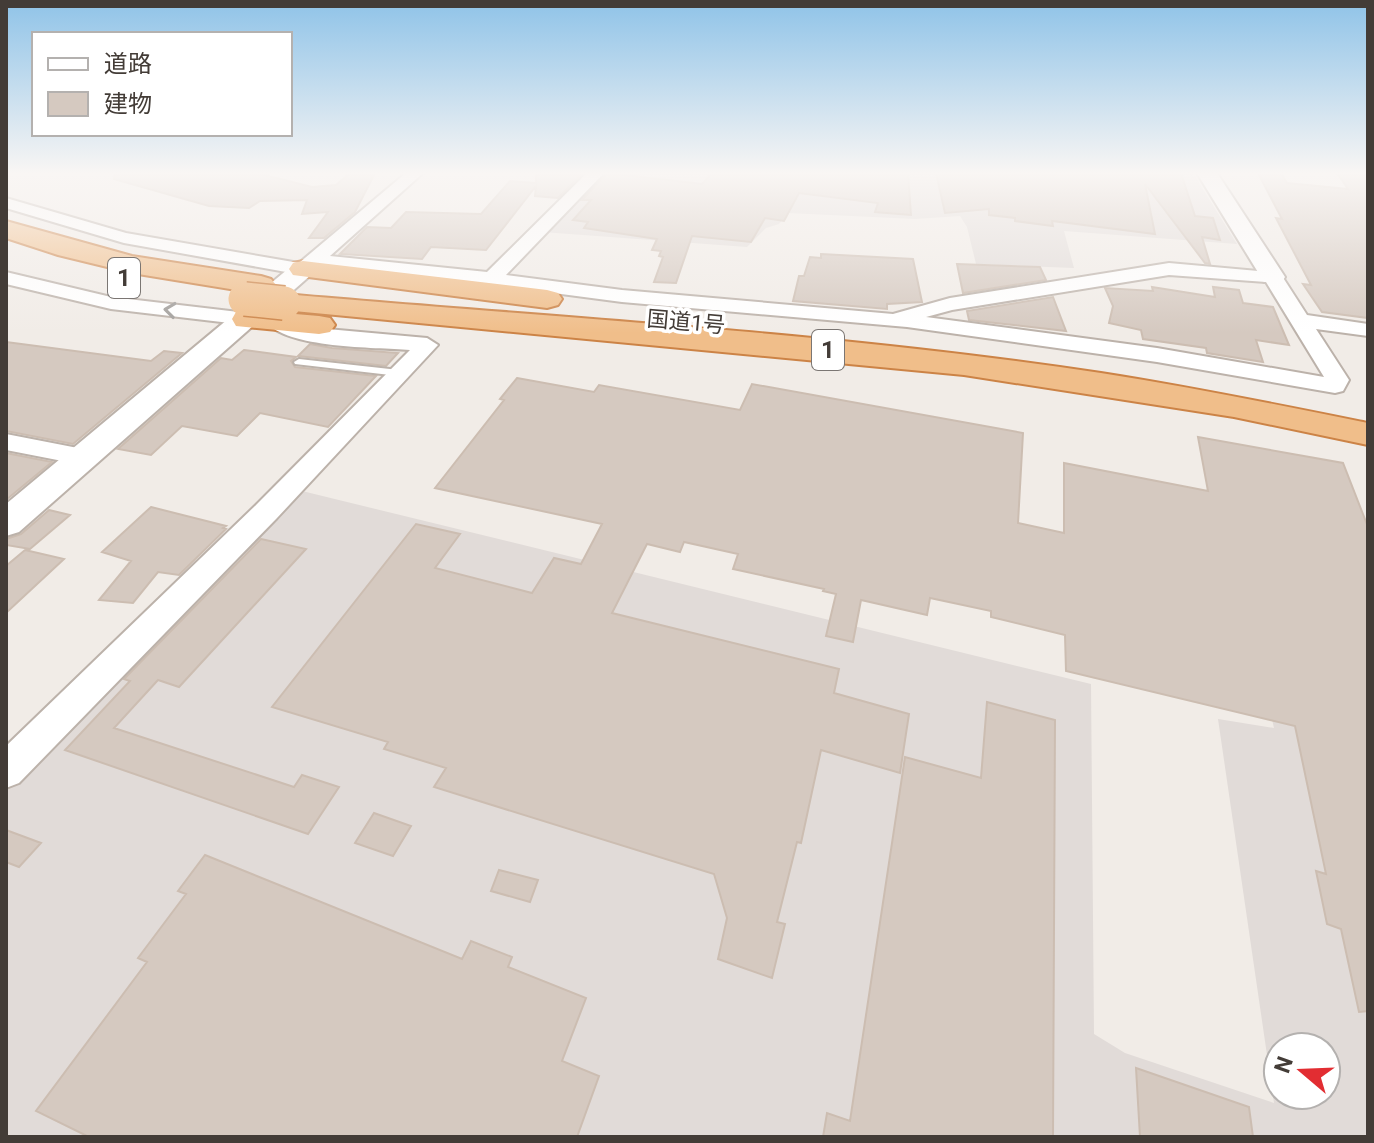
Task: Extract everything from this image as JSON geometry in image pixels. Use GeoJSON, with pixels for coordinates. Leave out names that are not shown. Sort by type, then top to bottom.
{"type":"FeatureCollection","features":[{"type":"Feature","properties":{"kind":"highway","name":"国道1号"},"geometry":{"type":"LineString","coordinates":[[6,229],[129,264],[279,293]]}},
{"type":"Feature","properties":{"kind":"highway","name":"国道1号"},"geometry":{"type":"LineString","coordinates":[[6,247],[126,279],[1049,359],[1224,387],[1368,416]]}},
{"type":"Feature","properties":{"kind":"highway","name":"国道1号"},"geometry":{"type":"LineString","coordinates":[[727,333],[1051,376],[1311,421],[1368,436]]}},
{"type":"Feature","properties":{"kind":"street"},"geometry":{"type":"LineString","coordinates":[[6,771],[267,511],[427,345],[300,333],[279,293],[85,226]]}},
{"type":"Feature","properties":{"kind":"street"},"geometry":{"type":"LineString","coordinates":[[6,523],[355,226]]}},
{"type":"Feature","properties":{"kind":"street"},"geometry":{"type":"LineString","coordinates":[[491,279],[543,226]]}},
{"type":"Feature","properties":{"kind":"street"},"geometry":{"type":"LineString","coordinates":[[11,284],[111,303],[491,279],[622,296],[894,320],[1065,341],[1335,386],[1337,380],[1241,226]]}},
{"type":"Feature","properties":{"kind":"street"},"geometry":{"type":"LineString","coordinates":[[894,320],[950,304],[1169,269],[1273,277]]}},
{"type":"Feature","properties":{"kind":"street"},"geometry":{"type":"LineString","coordinates":[[1300,320],[1368,330]]}},
{"type":"Feature","properties":{"kind":"street"},"geometry":{"type":"LineString","coordinates":[[6,442],[83,457]]}},
{"type":"Feature","properties":{"kind":"lane"},"geometry":{"type":"LineString","coordinates":[[299,362],[399,373]]}},
{"type":"Feature","properties":{"kind":"shaded area"},"geometry":{"type":"Polygon","coordinates":[[[548,226],[771,226],[747,247],[542,232],[548,226]]]}},
{"type":"Feature","properties":{"kind":"shaded area"},"geometry":{"type":"Polygon","coordinates":[[[1226,226],[1237,244],[1064,231],[1074,268],[976,264],[967,227],[1226,226]]]}},
{"type":"Feature","properties":{"kind":"shaded area"},"geometry":{"type":"Polygon","coordinates":[[[298,490],[1091,684],[1094,1034],[1125,1053],[1262,1099],[1262,1111],[1342,1111],[1342,1031],[1264,1031],[1218,719],[1274,728],[1252,633],[1368,659],[1368,1137],[6,1137],[6,786],[298,490]]]}},
{"type":"Feature","properties":{"kind":"building"},"geometry":{"type":"Polygon","coordinates":[[[318,226],[338,226],[324,238],[309,238],[318,226]]]}},
{"type":"Feature","properties":{"kind":"building"},"geometry":{"type":"Polygon","coordinates":[[[504,226],[486,250],[431,247],[422,259],[340,254],[367,227],[504,226]]]}},
{"type":"Feature","properties":{"kind":"building"},"geometry":{"type":"Polygon","coordinates":[[[760,226],[751,242],[692,236],[676,283],[654,282],[663,257],[659,256],[661,251],[652,250],[657,239],[584,228],[760,226]]]}},
{"type":"Feature","properties":{"kind":"building"},"geometry":{"type":"Polygon","coordinates":[[[1094,226],[1153,226],[1155,234],[1094,226]]]}},
{"type":"Feature","properties":{"kind":"building"},"geometry":{"type":"Polygon","coordinates":[[[1177,226],[1216,226],[1220,240],[1202,237],[1210,264],[1205,263],[1177,226]]]}},
{"type":"Feature","properties":{"kind":"building"},"geometry":{"type":"Polygon","coordinates":[[[1280,226],[1368,226],[1368,318],[1322,312],[1303,284],[1311,285],[1280,226]]]}},
{"type":"Feature","properties":{"kind":"building"},"geometry":{"type":"Polygon","coordinates":[[[821,254],[913,259],[922,302],[887,304],[887,309],[793,301],[799,276],[804,276],[810,257],[821,258],[821,254]]]}},
{"type":"Feature","properties":{"kind":"building"},"geometry":{"type":"Polygon","coordinates":[[[957,264],[1040,267],[1046,280],[963,293],[957,264]]]}},
{"type":"Feature","properties":{"kind":"building"},"geometry":{"type":"Polygon","coordinates":[[[1152,287],[1215,297],[1213,287],[1239,290],[1243,303],[1273,307],[1289,345],[1256,340],[1263,362],[1207,353],[1206,348],[1143,339],[1141,330],[1109,323],[1113,306],[1105,288],[1153,291],[1152,287]]]}},
{"type":"Feature","properties":{"kind":"building"},"geometry":{"type":"Polygon","coordinates":[[[1053,297],[1066,331],[969,320],[967,311],[1053,297]]]}},
{"type":"Feature","properties":{"kind":"building"},"geometry":{"type":"Polygon","coordinates":[[[6,342],[151,361],[164,351],[182,353],[73,444],[6,431],[6,342]]]}},
{"type":"Feature","properties":{"kind":"building"},"geometry":{"type":"Polygon","coordinates":[[[310,344],[398,353],[386,366],[298,356],[310,344]]]}},
{"type":"Feature","properties":{"kind":"building"},"geometry":{"type":"Polygon","coordinates":[[[244,350],[296,357],[291,361],[295,367],[376,376],[328,427],[260,413],[237,436],[182,426],[151,455],[118,449],[221,358],[232,360],[244,350]]]}},
{"type":"Feature","properties":{"kind":"building"},"geometry":{"type":"Polygon","coordinates":[[[517,378],[594,392],[599,385],[740,410],[752,384],[1023,433],[1018,523],[1064,533],[1064,463],[1208,491],[1198,437],[1343,463],[1368,527],[1368,1011],[1359,1012],[1341,929],[1327,924],[1316,871],[1326,874],[1295,726],[1066,671],[1065,635],[991,617],[991,611],[930,598],[927,615],[861,600],[853,642],[826,636],[836,594],[733,569],[738,554],[684,542],[680,552],[647,544],[612,613],[839,669],[834,693],[909,714],[900,773],[821,750],[801,843],[797,842],[777,922],[785,924],[772,978],[718,959],[727,918],[714,874],[434,787],[446,768],[384,749],[388,742],[272,707],[416,524],[460,534],[435,568],[532,593],[554,558],[581,564],[602,524],[435,488],[504,400],[500,399],[517,378]]]}},
{"type":"Feature","properties":{"kind":"building"},"geometry":{"type":"Polygon","coordinates":[[[6,453],[52,462],[6,500],[6,453]]]}},
{"type":"Feature","properties":{"kind":"building"},"geometry":{"type":"Polygon","coordinates":[[[151,507],[226,526],[223,528],[226,529],[179,575],[158,572],[133,603],[99,600],[131,561],[102,552],[151,507]]]}},
{"type":"Feature","properties":{"kind":"building"},"geometry":{"type":"Polygon","coordinates":[[[49,510],[70,515],[30,549],[6,545],[6,539],[21,534],[49,510]]]}},
{"type":"Feature","properties":{"kind":"building"},"geometry":{"type":"Polygon","coordinates":[[[261,539],[306,549],[179,687],[158,680],[114,728],[294,787],[302,775],[339,787],[308,834],[65,750],[130,681],[124,679],[261,539]]]}},
{"type":"Feature","properties":{"kind":"building"},"geometry":{"type":"Polygon","coordinates":[[[25,550],[64,559],[6,613],[6,566],[25,550]]]}},
{"type":"Feature","properties":{"kind":"building"},"geometry":{"type":"Polygon","coordinates":[[[987,702],[1055,720],[1053,1137],[823,1137],[827,1113],[850,1121],[905,757],[981,778],[987,702]]]}},
{"type":"Feature","properties":{"kind":"building"},"geometry":{"type":"Polygon","coordinates":[[[374,813],[411,826],[393,856],[355,843],[374,813]]]}},
{"type":"Feature","properties":{"kind":"building"},"geometry":{"type":"Polygon","coordinates":[[[6,830],[41,843],[19,867],[6,862],[6,830]]]}},
{"type":"Feature","properties":{"kind":"building"},"geometry":{"type":"Polygon","coordinates":[[[205,855],[462,959],[471,941],[512,957],[508,967],[586,998],[562,1061],[599,1076],[577,1137],[89,1137],[36,1111],[147,962],[138,958],[186,894],[178,891],[205,855]]]}},
{"type":"Feature","properties":{"kind":"building"},"geometry":{"type":"Polygon","coordinates":[[[499,870],[538,880],[530,902],[491,891],[499,870]]]}},
{"type":"Feature","properties":{"kind":"building"},"geometry":{"type":"Polygon","coordinates":[[[1136,1068],[1249,1107],[1253,1137],[1140,1137],[1136,1068]]]}}]}
